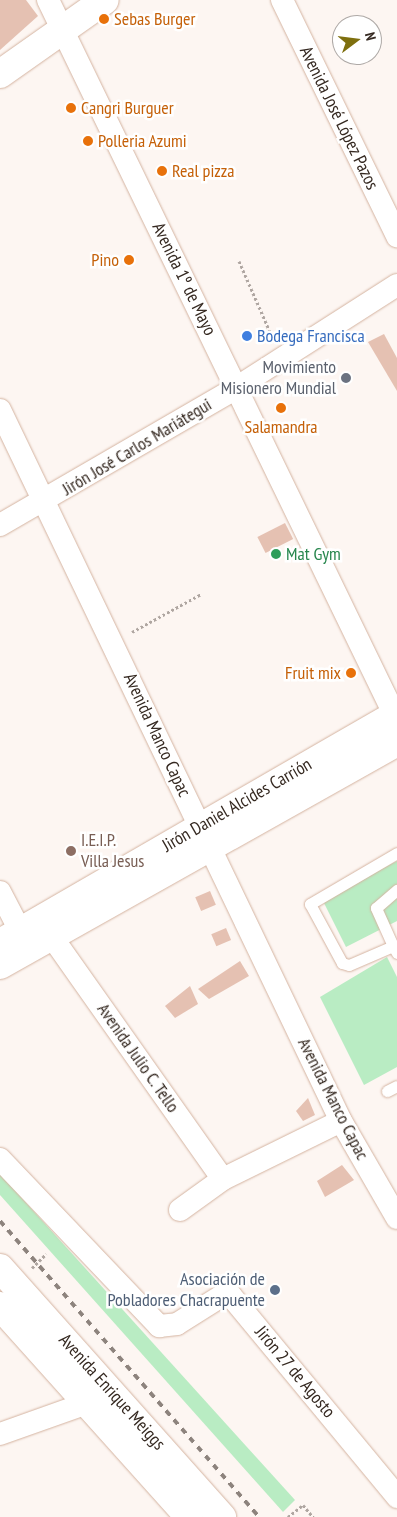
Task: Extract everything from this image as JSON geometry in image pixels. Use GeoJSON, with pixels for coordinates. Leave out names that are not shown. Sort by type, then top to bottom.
{"type":"FeatureCollection","features":[{"type":"Feature","properties":{"kind":"street","name":"Avenida 1º de Mayo"},"geometry":{"type":"LineString","coordinates":[[48,0],[84,15],[236,388],[396,716]]}},
{"type":"Feature","properties":{"kind":"street","name":"Avenida José López Pazos"},"geometry":{"type":"LineString","coordinates":[[282,0],[397,236]]}},
{"type":"Feature","properties":{"kind":"street"},"geometry":{"type":"LineString","coordinates":[[0,74],[84,15]]}},
{"type":"Feature","properties":{"kind":"street","name":"Jirón José Carlos Mariátegui"},"geometry":{"type":"LineString","coordinates":[[0,525],[45,502],[236,388],[397,285]]}},
{"type":"Feature","properties":{"kind":"street","name":"Avenida Manco Capac"},"geometry":{"type":"LineString","coordinates":[[0,410],[114,642],[205,838],[341,1120],[397,1218]]}},
{"type":"Feature","properties":{"kind":"street","name":"Jirón Daniel Alcides Carrión"},"geometry":{"type":"LineString","coordinates":[[205,838],[396,716]]}},
{"type":"Feature","properties":{"kind":"street","name":"Jirón Daniel Alcides Carrión"},"geometry":{"type":"LineString","coordinates":[[0,965],[25,940],[205,838],[397,742]]}},
{"type":"Feature","properties":{"kind":"street","name":"Avenida Julio C. Tello"},"geometry":{"type":"LineString","coordinates":[[0,892],[25,940],[223,1179]]}},
{"type":"Feature","properties":{"kind":"street"},"geometry":{"type":"LineString","coordinates":[[180,1210],[223,1179],[341,1120]]}},
{"type":"Feature","properties":{"kind":"street","name":"Jirón 27 de Agosto"},"geometry":{"type":"LineString","coordinates":[[0,1159],[144,1315],[159,1326],[177,1324],[223,1295],[231,1296],[397,1497]]}},
{"type":"Feature","properties":{"kind":"street","name":"Avenida Enrique Meiggs"},"geometry":{"type":"LineString","coordinates":[[0,1268],[198,1513]]}},
{"type":"Feature","properties":{"kind":"street","name":"Avenida Enrique Meiggs"},"geometry":{"type":"LineString","coordinates":[[0,1306],[198,1513]]}},
{"type":"Feature","properties":{"kind":"street"},"geometry":{"type":"LineString","coordinates":[[0,1434],[90,1402]]}},
{"type":"Feature","properties":{"kind":"lane"},"geometry":{"type":"LineString","coordinates":[[397,853],[310,904],[342,963],[348,965],[395,949],[376,908],[397,890]]}},
{"type":"Feature","properties":{"kind":"path"},"geometry":{"type":"LineString","coordinates":[[239,262],[282,358]]}},
{"type":"Feature","properties":{"kind":"path"},"geometry":{"type":"LineString","coordinates":[[114,642],[201,594]]}},
{"type":"Feature","properties":{"kind":"path"},"geometry":{"type":"LineString","coordinates":[[32,1269],[46,1254]]}},
{"type":"Feature","properties":{"kind":"path"},"geometry":{"type":"LineString","coordinates":[[288,1517],[304,1505],[313,1517]]}},
{"type":"Feature","properties":{"kind":"green space"},"geometry":{"type":"Polygon","coordinates":[[[397,861],[397,921],[346,947],[322,899],[397,861]]]}},
{"type":"Feature","properties":{"kind":"green space"},"geometry":{"type":"Polygon","coordinates":[[[387,957],[397,977],[397,1067],[364,1085],[320,997],[387,957]]]}},
{"type":"Feature","properties":{"kind":"green space"},"geometry":{"type":"Polygon","coordinates":[[[0,1174],[295,1500],[283,1512],[0,1195],[0,1174]]]}},
{"type":"Feature","properties":{"kind":"building"},"geometry":{"type":"Polygon","coordinates":[[[0,0],[26,0],[38,16],[0,50],[0,0]]]}},
{"type":"Feature","properties":{"kind":"building"},"geometry":{"type":"Polygon","coordinates":[[[384,334],[397,358],[397,391],[368,342],[384,334]]]}},
{"type":"Feature","properties":{"kind":"building"},"geometry":{"type":"Polygon","coordinates":[[[285,523],[293,539],[266,553],[257,537],[285,523]]]}},
{"type":"Feature","properties":{"kind":"building"},"geometry":{"type":"Polygon","coordinates":[[[210,891],[216,905],[201,911],[195,897],[210,891]]]}},
{"type":"Feature","properties":{"kind":"building"},"geometry":{"type":"Polygon","coordinates":[[[226,928],[231,940],[216,946],[211,934],[226,928]]]}},
{"type":"Feature","properties":{"kind":"building"},"geometry":{"type":"Polygon","coordinates":[[[240,961],[249,976],[209,999],[198,989],[240,961]]]}},
{"type":"Feature","properties":{"kind":"building"},"geometry":{"type":"Polygon","coordinates":[[[190,986],[198,1004],[175,1018],[165,1006],[190,986]]]}},
{"type":"Feature","properties":{"kind":"building"},"geometry":{"type":"Polygon","coordinates":[[[308,1098],[315,1115],[303,1121],[296,1111],[308,1098]]]}},
{"type":"Feature","properties":{"kind":"building"},"geometry":{"type":"Polygon","coordinates":[[[342,1165],[354,1180],[325,1197],[317,1181],[342,1165]]]}},
{"type":"Feature","properties":{"kind":"railway"},"geometry":{"type":"LineString","coordinates":[[0,1221],[259,1517]]}},
{"type":"Feature","properties":{"kind":"place","name":"Sebas Burger"},"geometry":{"type":"Point","coordinates":[104,19]}},
{"type":"Feature","properties":{"kind":"place","name":"Cangri Burguer"},"geometry":{"type":"Point","coordinates":[71,108]}},
{"type":"Feature","properties":{"kind":"place","name":"Polleria Azumi"},"geometry":{"type":"Point","coordinates":[88,141]}},
{"type":"Feature","properties":{"kind":"place","name":"Real pizza"},"geometry":{"type":"Point","coordinates":[162,171]}},
{"type":"Feature","properties":{"kind":"place","name":"Pino"},"geometry":{"type":"Point","coordinates":[129,260]}},
{"type":"Feature","properties":{"kind":"place","name":"Bodega Francisca"},"geometry":{"type":"Point","coordinates":[247,336]}},
{"type":"Feature","properties":{"kind":"place","name":"Movimiento Misionero Mundial"},"geometry":{"type":"Point","coordinates":[346,378]}},
{"type":"Feature","properties":{"kind":"place","name":"Salamandra"},"geometry":{"type":"Point","coordinates":[281,408]}},
{"type":"Feature","properties":{"kind":"place","name":"Mat Gym"},"geometry":{"type":"Point","coordinates":[276,554]}},
{"type":"Feature","properties":{"kind":"place","name":"Fruit mix"},"geometry":{"type":"Point","coordinates":[351,673]}},
{"type":"Feature","properties":{"kind":"place","name":"I.E.I.P. Villa Jesus"},"geometry":{"type":"Point","coordinates":[71,851]}},
{"type":"Feature","properties":{"kind":"place","name":"Asociación de Pobladores Chacrapuente"},"geometry":{"type":"Point","coordinates":[275,1290]}}]}
